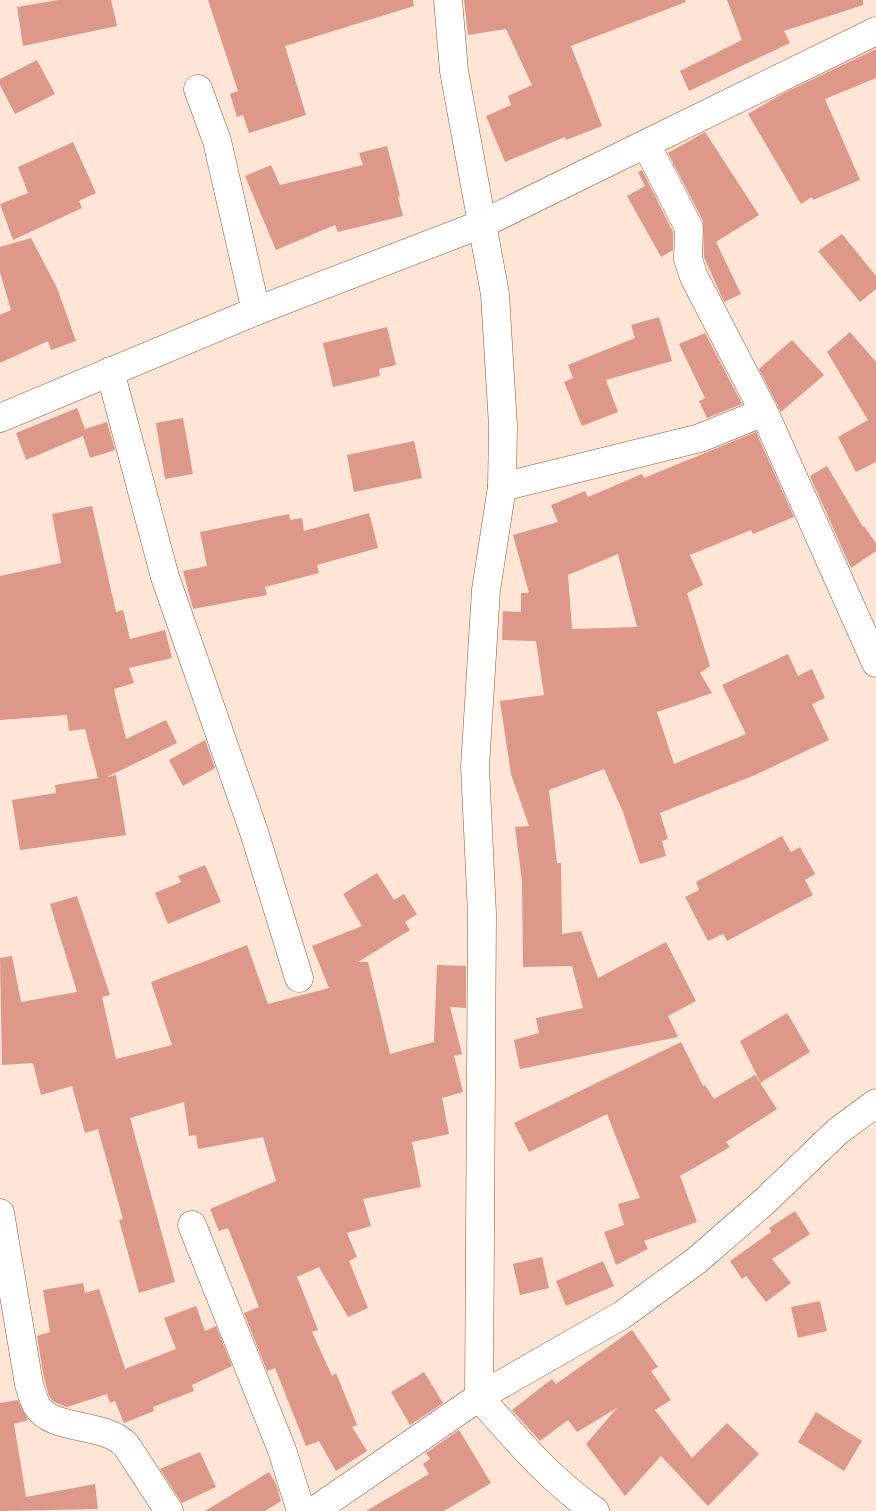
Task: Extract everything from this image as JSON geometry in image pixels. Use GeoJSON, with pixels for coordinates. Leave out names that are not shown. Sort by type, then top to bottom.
{"type":"FeatureCollection","features":[{"type":"Feature","properties":{"kind":"street"},"geometry":{"type":"LineString","coordinates":[[448,0],[454,71],[495,294],[503,426],[502,487],[486,590],[475,767],[482,914],[479,1396],[544,1470],[569,1493],[595,1511]]}},
{"type":"Feature","properties":{"kind":"street"},"geometry":{"type":"LineString","coordinates":[[0,418],[256,311],[482,224],[876,32]]}},
{"type":"Feature","properties":{"kind":"street"},"geometry":{"type":"LineString","coordinates":[[198,89],[217,141],[256,311]]}},
{"type":"Feature","properties":{"kind":"street"},"geometry":{"type":"LineString","coordinates":[[646,144],[689,228],[688,259],[694,277],[764,412],[876,663]]}},
{"type":"Feature","properties":{"kind":"street"},"geometry":{"type":"LineString","coordinates":[[110,371],[170,592],[254,832],[299,978]]}},
{"type":"Feature","properties":{"kind":"street"},"geometry":{"type":"LineString","coordinates":[[502,487],[700,438],[764,412]]}},
{"type":"Feature","properties":{"kind":"street"},"geometry":{"type":"LineString","coordinates":[[314,1511],[479,1396],[622,1315],[681,1272],[765,1201],[838,1131],[876,1103]]}},
{"type":"Feature","properties":{"kind":"street"},"geometry":{"type":"LineString","coordinates":[[0,1213],[29,1384],[37,1405],[44,1414],[64,1423],[105,1431],[117,1436],[126,1444],[169,1511]]}},
{"type":"Feature","properties":{"kind":"street"},"geometry":{"type":"LineString","coordinates":[[192,1226],[282,1450],[301,1511]]}},
{"type":"Feature","properties":{"kind":"building"},"geometry":{"type":"Polygon","coordinates":[[[58,0],[111,0],[117,26],[23,46],[17,7],[58,0]]]}},
{"type":"Feature","properties":{"kind":"building"},"geometry":{"type":"Polygon","coordinates":[[[208,0],[413,0],[414,6],[285,46],[306,115],[249,133],[243,115],[237,117],[230,94],[238,91],[208,0]]]}},
{"type":"Feature","properties":{"kind":"building"},"geometry":{"type":"Polygon","coordinates":[[[464,0],[685,0],[686,2],[571,46],[602,126],[566,140],[565,137],[505,162],[486,116],[511,105],[508,96],[532,85],[506,29],[468,35],[464,0]]]}},
{"type":"Feature","properties":{"kind":"building"},"geometry":{"type":"Polygon","coordinates":[[[727,0],[863,0],[863,5],[784,31],[790,43],[689,91],[680,71],[742,40],[727,0]]]}},
{"type":"Feature","properties":{"kind":"building"},"geometry":{"type":"Polygon","coordinates":[[[876,49],[876,78],[825,99],[860,180],[813,200],[812,197],[801,204],[748,114],[782,94],[876,49]]]}},
{"type":"Feature","properties":{"kind":"building"},"geometry":{"type":"Polygon","coordinates":[[[37,60],[55,94],[15,114],[0,85],[0,79],[37,60]]]}},
{"type":"Feature","properties":{"kind":"building"},"geometry":{"type":"Polygon","coordinates":[[[705,132],[759,215],[716,242],[741,294],[724,302],[704,257],[703,221],[668,153],[705,132]]]}},
{"type":"Feature","properties":{"kind":"building"},"geometry":{"type":"Polygon","coordinates":[[[73,142],[96,193],[79,201],[82,208],[13,240],[0,204],[28,193],[18,167],[73,142]]]}},
{"type":"Feature","properties":{"kind":"building"},"geometry":{"type":"Polygon","coordinates":[[[387,146],[400,196],[398,197],[403,216],[338,232],[335,225],[276,250],[245,176],[271,165],[280,185],[363,165],[359,153],[387,146]]]}},
{"type":"Feature","properties":{"kind":"building"},"geometry":{"type":"Polygon","coordinates":[[[642,170],[673,232],[673,250],[661,257],[627,196],[645,186],[638,172],[642,170]]]}},
{"type":"Feature","properties":{"kind":"building"},"geometry":{"type":"Polygon","coordinates":[[[842,234],[876,276],[876,289],[860,302],[818,251],[842,234]]]}},
{"type":"Feature","properties":{"kind":"building"},"geometry":{"type":"Polygon","coordinates":[[[31,238],[57,288],[76,341],[51,350],[48,341],[0,363],[0,315],[11,310],[0,272],[0,247],[31,238]]]}},
{"type":"Feature","properties":{"kind":"building"},"geometry":{"type":"Polygon","coordinates":[[[659,317],[672,361],[606,380],[618,412],[582,426],[564,382],[573,378],[568,365],[635,338],[631,325],[659,317]]]}},
{"type":"Feature","properties":{"kind":"building"},"geometry":{"type":"Polygon","coordinates":[[[387,327],[396,365],[379,369],[380,376],[333,387],[323,343],[387,327]]]}},
{"type":"Feature","properties":{"kind":"building"},"geometry":{"type":"Polygon","coordinates":[[[850,332],[876,362],[876,462],[856,472],[838,437],[868,420],[827,352],[850,332]]]}},
{"type":"Feature","properties":{"kind":"building"},"geometry":{"type":"Polygon","coordinates":[[[705,333],[742,404],[707,418],[699,401],[705,398],[679,344],[705,333]]]}},
{"type":"Feature","properties":{"kind":"building"},"geometry":{"type":"Polygon","coordinates":[[[792,340],[824,375],[781,412],[759,369],[792,340]]]}},
{"type":"Feature","properties":{"kind":"building"},"geometry":{"type":"Polygon","coordinates":[[[77,408],[85,429],[107,422],[115,450],[90,458],[83,436],[26,460],[16,433],[77,408]]]}},
{"type":"Feature","properties":{"kind":"building"},"geometry":{"type":"Polygon","coordinates":[[[183,418],[193,474],[165,479],[156,423],[183,418]]]}},
{"type":"Feature","properties":{"kind":"building"},"geometry":{"type":"Polygon","coordinates":[[[756,432],[794,517],[753,534],[751,530],[690,555],[703,585],[687,593],[710,666],[700,673],[712,693],[657,712],[674,764],[746,734],[722,685],[788,654],[798,676],[812,669],[825,698],[812,704],[829,740],[755,775],[660,813],[668,839],[662,841],[666,856],[640,864],[623,812],[604,769],[549,790],[557,863],[561,863],[562,934],[581,931],[598,978],[666,942],[696,1001],[668,1016],[678,1037],[520,1069],[514,1040],[539,1033],[536,1018],[583,1008],[572,966],[523,967],[522,881],[515,827],[529,826],[511,774],[500,701],[544,695],[536,641],[502,640],[503,611],[521,612],[521,593],[529,593],[513,535],[558,522],[551,505],[585,491],[588,497],[642,474],[644,478],[756,432]],[[618,554],[568,575],[572,629],[637,627],[618,554]]]}},
{"type":"Feature","properties":{"kind":"building"},"geometry":{"type":"Polygon","coordinates":[[[414,441],[422,478],[354,492],[347,455],[414,441]]]}},
{"type":"Feature","properties":{"kind":"building"},"geometry":{"type":"Polygon","coordinates":[[[827,466],[863,527],[876,543],[876,551],[851,568],[810,476],[827,466]]]}},
{"type":"Feature","properties":{"kind":"building"},"geometry":{"type":"Polygon","coordinates":[[[92,506],[116,612],[123,610],[130,639],[165,630],[172,658],[129,668],[134,683],[114,689],[126,739],[166,720],[177,743],[107,777],[116,775],[126,835],[20,850],[12,800],[56,793],[55,785],[98,778],[85,729],[69,731],[67,715],[0,720],[0,576],[61,563],[52,514],[92,506]]]}},
{"type":"Feature","properties":{"kind":"building"},"geometry":{"type":"Polygon","coordinates":[[[369,513],[378,548],[317,565],[319,573],[265,587],[267,595],[193,609],[183,571],[207,566],[200,532],[289,514],[290,520],[302,518],[304,531],[369,513]]]}},
{"type":"Feature","properties":{"kind":"building"},"geometry":{"type":"Polygon","coordinates":[[[205,740],[215,768],[183,786],[169,760],[205,740]]]}},
{"type":"Feature","properties":{"kind":"building"},"geometry":{"type":"Polygon","coordinates":[[[782,836],[791,852],[800,847],[815,874],[805,880],[813,895],[727,941],[723,934],[708,941],[685,897],[699,890],[696,882],[782,836]]]}},
{"type":"Feature","properties":{"kind":"building"},"geometry":{"type":"Polygon","coordinates":[[[205,865],[221,902],[168,924],[155,893],[181,882],[178,876],[205,865]]]}},
{"type":"Feature","properties":{"kind":"building"},"geometry":{"type":"Polygon","coordinates":[[[377,873],[394,900],[404,894],[417,914],[405,922],[410,930],[358,962],[368,962],[390,1054],[434,1042],[437,965],[466,966],[466,1008],[450,1007],[462,1054],[454,1056],[463,1092],[442,1098],[449,1134],[412,1142],[421,1187],[363,1199],[371,1226],[347,1233],[357,1257],[349,1261],[368,1308],[348,1317],[319,1267],[297,1277],[318,1330],[312,1332],[332,1376],[336,1373],[357,1425],[352,1427],[367,1451],[336,1471],[319,1441],[306,1446],[275,1368],[267,1371],[244,1313],[259,1307],[228,1228],[219,1231],[210,1209],[276,1181],[263,1137],[198,1149],[196,1135],[189,1136],[184,1102],[130,1118],[175,1282],[139,1293],[119,1220],[123,1219],[98,1129],[85,1133],[72,1086],[41,1095],[33,1063],[2,1065],[0,958],[12,956],[21,1002],[77,992],[50,904],[77,896],[110,995],[102,997],[116,1059],[172,1045],[151,982],[247,945],[268,1004],[329,988],[312,946],[362,926],[343,894],[377,873]]]}},
{"type":"Feature","properties":{"kind":"building"},"geometry":{"type":"Polygon","coordinates":[[[787,1013],[810,1052],[760,1083],[777,1109],[726,1142],[730,1147],[680,1176],[697,1222],[644,1241],[648,1249],[616,1265],[604,1232],[624,1225],[618,1204],[640,1198],[607,1114],[529,1152],[514,1123],[681,1042],[703,1086],[705,1085],[714,1099],[755,1075],[760,1082],[740,1041],[787,1013]]]}},
{"type":"Feature","properties":{"kind":"building"},"geometry":{"type":"Polygon","coordinates":[[[795,1211],[810,1234],[772,1259],[791,1283],[766,1302],[746,1276],[742,1279],[730,1261],[771,1232],[769,1228],[795,1211]]]}},
{"type":"Feature","properties":{"kind":"building"},"geometry":{"type":"Polygon","coordinates":[[[542,1257],[549,1288],[520,1295],[513,1264],[542,1257]]]}},
{"type":"Feature","properties":{"kind":"building"},"geometry":{"type":"Polygon","coordinates":[[[603,1261],[614,1286],[566,1306],[556,1281],[603,1261]]]}},
{"type":"Feature","properties":{"kind":"building"},"geometry":{"type":"Polygon","coordinates":[[[83,1283],[85,1293],[99,1289],[125,1369],[176,1349],[164,1318],[196,1306],[205,1331],[216,1326],[232,1366],[192,1385],[194,1391],[153,1407],[154,1411],[124,1423],[115,1401],[110,1403],[107,1394],[67,1407],[54,1402],[49,1396],[44,1378],[37,1336],[50,1332],[43,1290],[83,1283]]]}},
{"type":"Feature","properties":{"kind":"building"},"geometry":{"type":"Polygon","coordinates":[[[820,1301],[827,1331],[798,1338],[791,1307],[820,1301]]]}},
{"type":"Feature","properties":{"kind":"building"},"geometry":{"type":"Polygon","coordinates":[[[632,1330],[658,1367],[651,1371],[671,1400],[655,1410],[692,1458],[727,1423],[759,1454],[708,1506],[661,1456],[625,1496],[586,1444],[617,1408],[577,1432],[568,1420],[540,1441],[512,1410],[552,1379],[556,1384],[632,1330]]]}},
{"type":"Feature","properties":{"kind":"building"},"geometry":{"type":"Polygon","coordinates":[[[424,1372],[443,1403],[410,1425],[391,1392],[424,1372]]]}},
{"type":"Feature","properties":{"kind":"building"},"geometry":{"type":"Polygon","coordinates":[[[18,1400],[28,1420],[14,1424],[26,1497],[95,1484],[98,1509],[0,1511],[0,1403],[18,1400]]]}},
{"type":"Feature","properties":{"kind":"building"},"geometry":{"type":"Polygon","coordinates":[[[816,1412],[862,1441],[844,1471],[798,1442],[816,1412]]]}},
{"type":"Feature","properties":{"kind":"building"},"geometry":{"type":"Polygon","coordinates":[[[459,1430],[491,1483],[444,1511],[366,1511],[429,1474],[423,1464],[430,1459],[426,1453],[459,1430]]]}},
{"type":"Feature","properties":{"kind":"building"},"geometry":{"type":"Polygon","coordinates":[[[200,1452],[216,1487],[182,1503],[160,1469],[200,1452]]]}},
{"type":"Feature","properties":{"kind":"building"},"geometry":{"type":"Polygon","coordinates":[[[269,1472],[276,1484],[281,1501],[265,1511],[205,1511],[269,1472]]]}}]}
